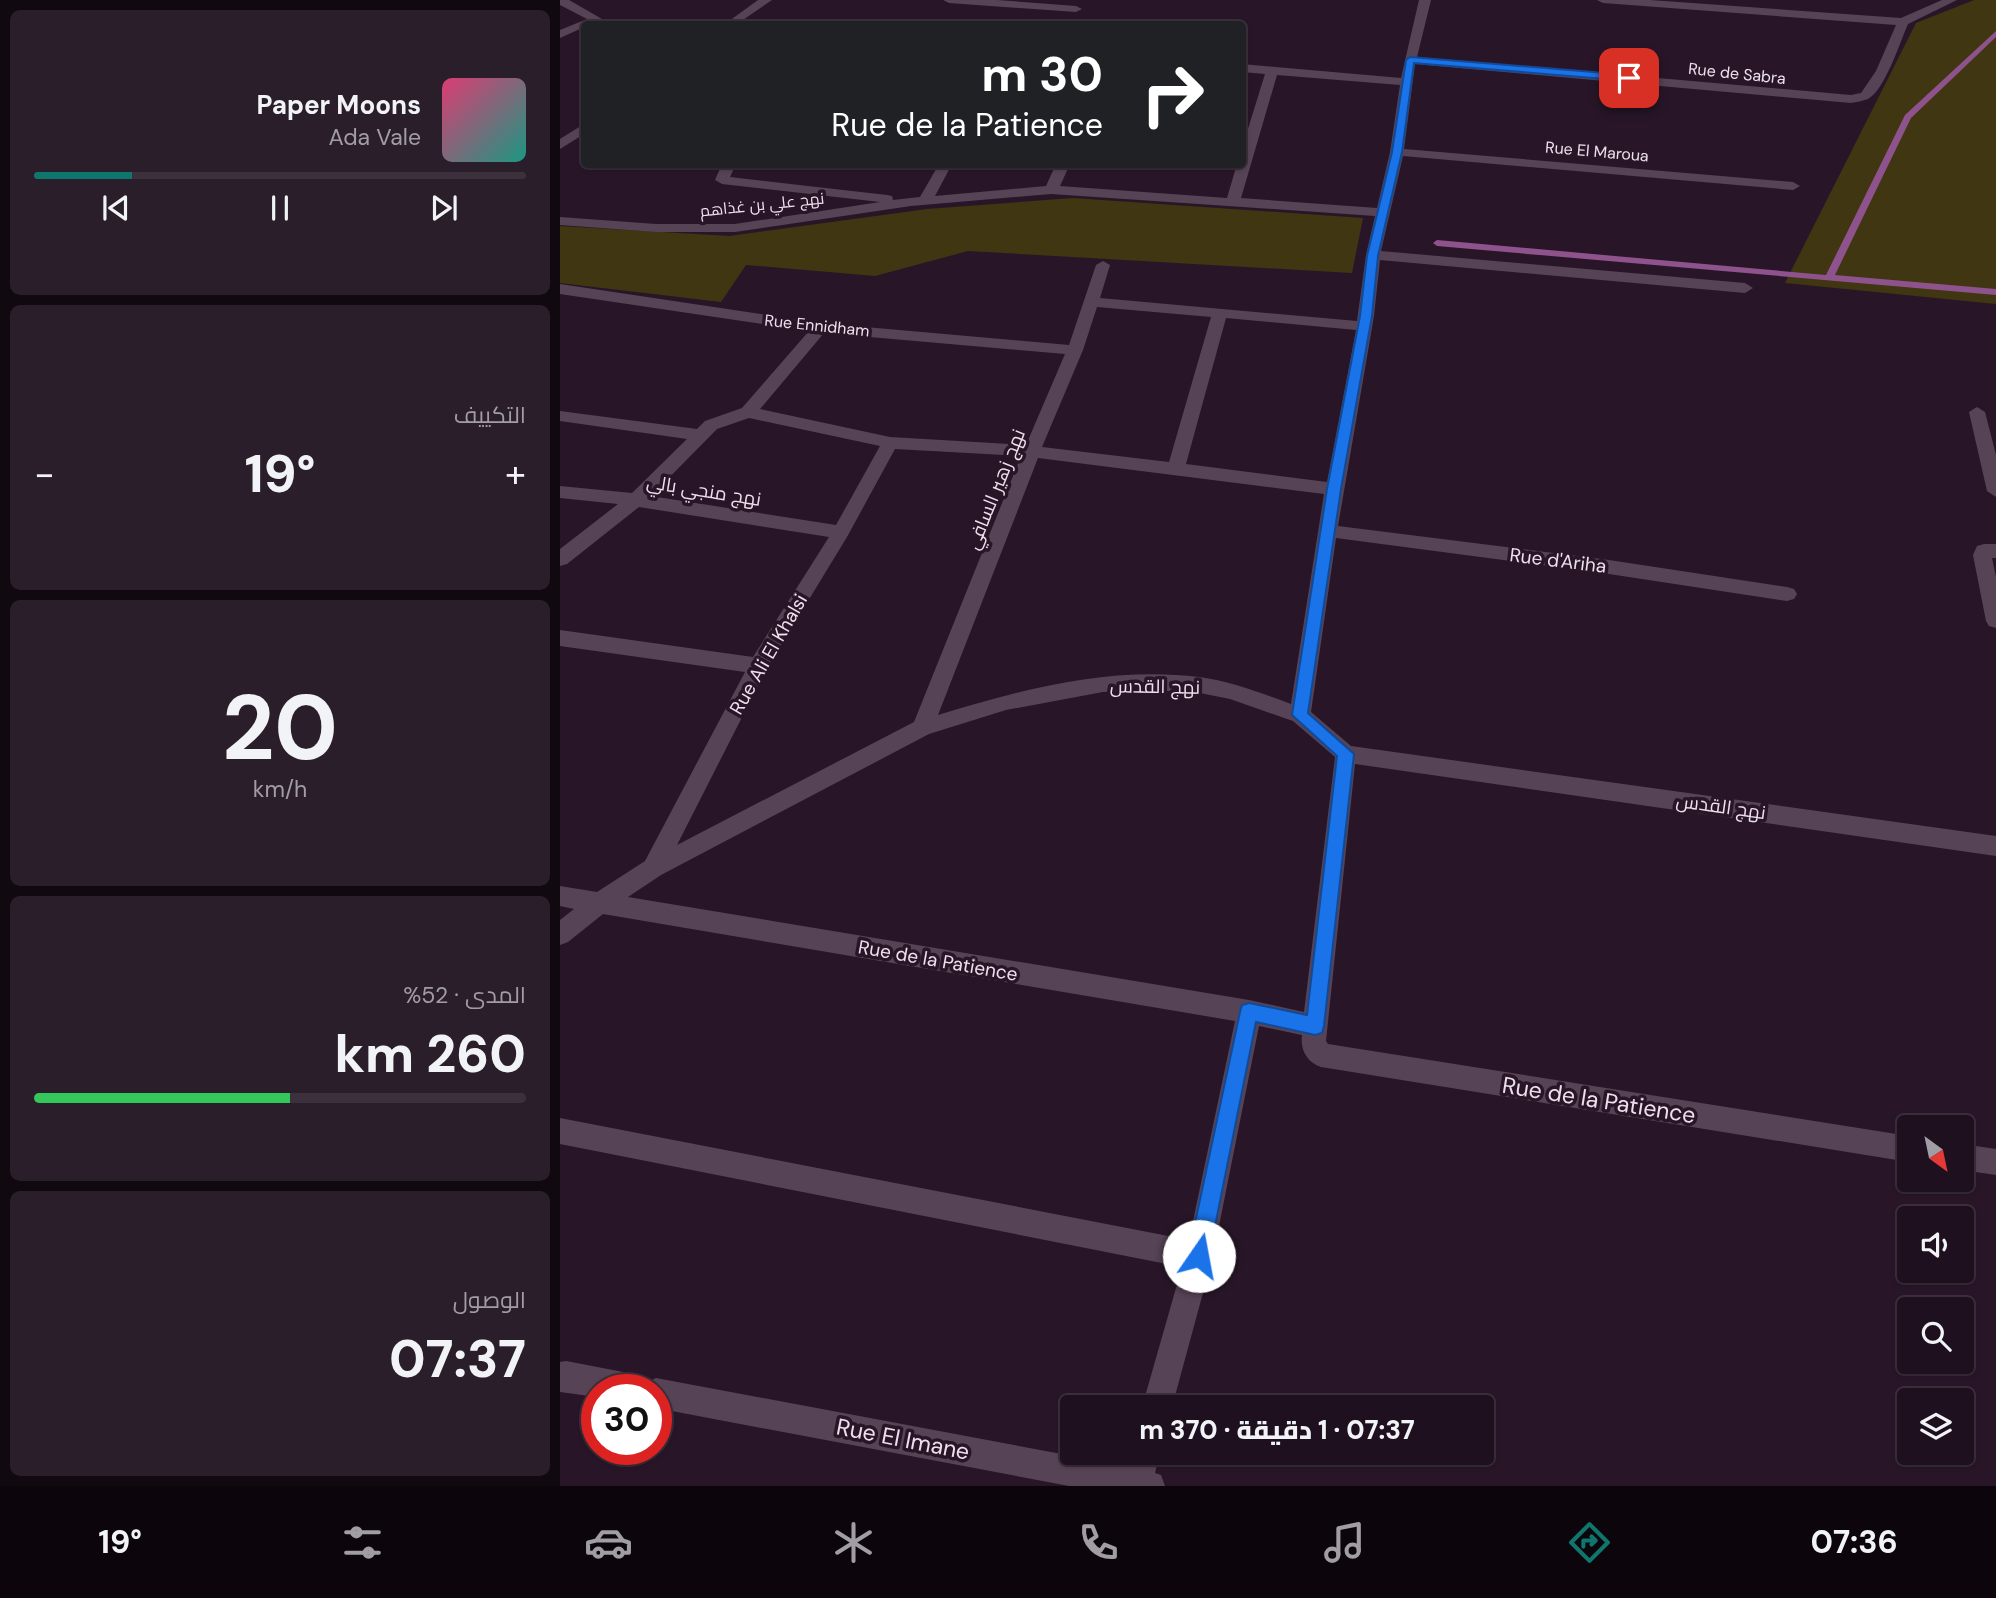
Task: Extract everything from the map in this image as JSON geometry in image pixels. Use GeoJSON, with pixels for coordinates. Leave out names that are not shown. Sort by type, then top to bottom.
{"type":"FeatureCollection","features":[{"type":"Feature","properties":{"kind":"street"},"geometry":{"type":"LineString","coordinates":[[560,0],[596,19],[591,21]]}},
{"type":"Feature","properties":{"kind":"street"},"geometry":{"type":"LineString","coordinates":[[734,21],[766,0]]}},
{"type":"Feature","properties":{"kind":"street"},"geometry":{"type":"LineString","coordinates":[[949,0],[1078,4],[1071,21]]}},
{"type":"Feature","properties":{"kind":"street"},"geometry":{"type":"LineString","coordinates":[[1300,715],[1334,489],[1364,326],[1373,256],[1397,152],[1410,60],[1425,0]]}},
{"type":"Feature","properties":{"kind":"street"},"geometry":{"type":"LineString","coordinates":[[1603,0],[1903,22],[1951,0]]}},
{"type":"Feature","properties":{"kind":"street","name":"Rue de Sabra"},"geometry":{"type":"LineString","coordinates":[[1410,60],[1850,99],[1865,96],[1880,78],[1884,61],[1903,22]]}},
{"type":"Feature","properties":{"kind":"street"},"geometry":{"type":"LineString","coordinates":[[560,34],[581,25]]}},
{"type":"Feature","properties":{"kind":"street"},"geometry":{"type":"LineString","coordinates":[[1246,68],[1408,82]]}},
{"type":"Feature","properties":{"kind":"street"},"geometry":{"type":"LineString","coordinates":[[1246,158],[1273,69]]}},
{"type":"Feature","properties":{"kind":"street"},"geometry":{"type":"LineString","coordinates":[[560,145],[581,130]]}},
{"type":"Feature","properties":{"kind":"street"},"geometry":{"type":"LineString","coordinates":[[560,145],[581,148]]}},
{"type":"Feature","properties":{"kind":"street","name":"Rue El Maroua"},"geometry":{"type":"LineString","coordinates":[[1397,152],[1793,186]]}},
{"type":"Feature","properties":{"kind":"street"},"geometry":{"type":"LineString","coordinates":[[727,168],[722,180],[918,202],[1051,190],[1381,212]]}},
{"type":"Feature","properties":{"kind":"street"},"geometry":{"type":"LineString","coordinates":[[918,202],[943,168]]}},
{"type":"Feature","properties":{"kind":"street"},"geometry":{"type":"LineString","coordinates":[[1051,190],[1061,168]]}},
{"type":"Feature","properties":{"kind":"street"},"geometry":{"type":"LineString","coordinates":[[1233,201],[1243,168]]}},
{"type":"Feature","properties":{"kind":"street","name":"نهج علي بن غذاهم"},"geometry":{"type":"LineString","coordinates":[[560,221],[656,228],[735,228],[918,202]]}},
{"type":"Feature","properties":{"kind":"street"},"geometry":{"type":"LineString","coordinates":[[1373,256],[1745,288]]}},
{"type":"Feature","properties":{"kind":"street","name":"نهج زهير السافي"},"geometry":{"type":"LineString","coordinates":[[922,728],[1075,350],[1103,265]]}},
{"type":"Feature","properties":{"kind":"street","name":"Rue Ennidham"},"geometry":{"type":"LineString","coordinates":[[560,289],[820,328],[1075,350]]}},
{"type":"Feature","properties":{"kind":"street"},"geometry":{"type":"LineString","coordinates":[[1091,302],[1364,326]]}},
{"type":"Feature","properties":{"kind":"street"},"geometry":{"type":"LineString","coordinates":[[1177,469],[1219,314]]}},
{"type":"Feature","properties":{"kind":"street"},"geometry":{"type":"LineString","coordinates":[[748,412],[820,328]]}},
{"type":"Feature","properties":{"kind":"street"},"geometry":{"type":"LineString","coordinates":[[560,559],[636,500],[699,435],[726,418],[748,412],[890,443],[1032,451],[1334,489]]}},
{"type":"Feature","properties":{"kind":"street"},"geometry":{"type":"LineString","coordinates":[[1977,412],[1994,483]]}},
{"type":"Feature","properties":{"kind":"street"},"geometry":{"type":"LineString","coordinates":[[560,416],[699,435]]}},
{"type":"Feature","properties":{"kind":"street","name":"Rue Ali El Khalsi"},"geometry":{"type":"LineString","coordinates":[[653,868],[758,666],[841,532],[890,443]]}},
{"type":"Feature","properties":{"kind":"street","name":"نهج منجي بالي"},"geometry":{"type":"LineString","coordinates":[[560,492],[636,500],[841,532]]}},
{"type":"Feature","properties":{"kind":"street","name":"Rue d'Ariha"},"geometry":{"type":"LineString","coordinates":[[1328,531],[1609,567],[1787,594]]}},
{"type":"Feature","properties":{"kind":"street"},"geometry":{"type":"LineString","coordinates":[[1996,551],[1983,551],[1982,555],[1996,621]]}},
{"type":"Feature","properties":{"kind":"street"},"geometry":{"type":"LineString","coordinates":[[560,639],[758,666]]}},
{"type":"Feature","properties":{"kind":"street","name":"نهج القدس"},"geometry":{"type":"LineString","coordinates":[[560,934],[599,903],[653,868],[922,728],[1006,702],[1103,684],[1151,682],[1199,685],[1231,691],[1300,715],[1346,754],[1996,846]]}},
{"type":"Feature","properties":{"kind":"street","name":"Rue de la Patience"},"geometry":{"type":"LineString","coordinates":[[1346,754],[1315,1026],[1315,1050],[1328,1058],[1897,1147]]}},
{"type":"Feature","properties":{"kind":"street","name":"Rue de la Patience"},"geometry":{"type":"LineString","coordinates":[[560,896],[1249,1012],[1315,1026]]}},
{"type":"Feature","properties":{"kind":"street"},"geometry":{"type":"LineString","coordinates":[[1160,1395],[1199,1256],[1249,1012]]}},
{"type":"Feature","properties":{"kind":"street"},"geometry":{"type":"LineString","coordinates":[[560,1131],[1199,1256]]}},
{"type":"Feature","properties":{"kind":"street"},"geometry":{"type":"LineString","coordinates":[[1974,1159],[1996,1162]]}},
{"type":"Feature","properties":{"kind":"street"},"geometry":{"type":"LineString","coordinates":[[560,1377],[581,1379]]}},
{"type":"Feature","properties":{"kind":"street","name":"Rue El Imane"},"geometry":{"type":"LineString","coordinates":[[672,1396],[1143,1484]]}},
{"type":"Feature","properties":{"kind":"street"},"geometry":{"type":"LineString","coordinates":[[1143,1484],[1144,1465]]}},
{"type":"Feature","properties":{"kind":"shaded area"},"geometry":{"type":"Polygon","coordinates":[[[1974,0],[1996,0],[1996,304],[1785,283],[1916,23],[1974,0]]]}},
{"type":"Feature","properties":{"kind":"shaded area"},"geometry":{"type":"Polygon","coordinates":[[[1073,198],[1363,218],[1352,273],[968,251],[875,276],[746,265],[721,302],[560,283],[560,226],[729,236],[927,209],[1073,198]]]}},
{"type":"Feature","properties":{"kind":"waterway"},"geometry":{"type":"LineString","coordinates":[[1830,276],[1908,117],[1996,33]]}},
{"type":"Feature","properties":{"kind":"waterway"},"geometry":{"type":"LineString","coordinates":[[1437,243],[1996,292]]}},
{"type":"Feature","properties":{"kind":"route"},"geometry":{"type":"LineString","coordinates":[[1199,1256],[1249,1012],[1315,1026],[1346,754],[1300,715],[1334,489],[1366,316],[1373,256],[1397,152],[1410,60],[1629,78]]}}]}
